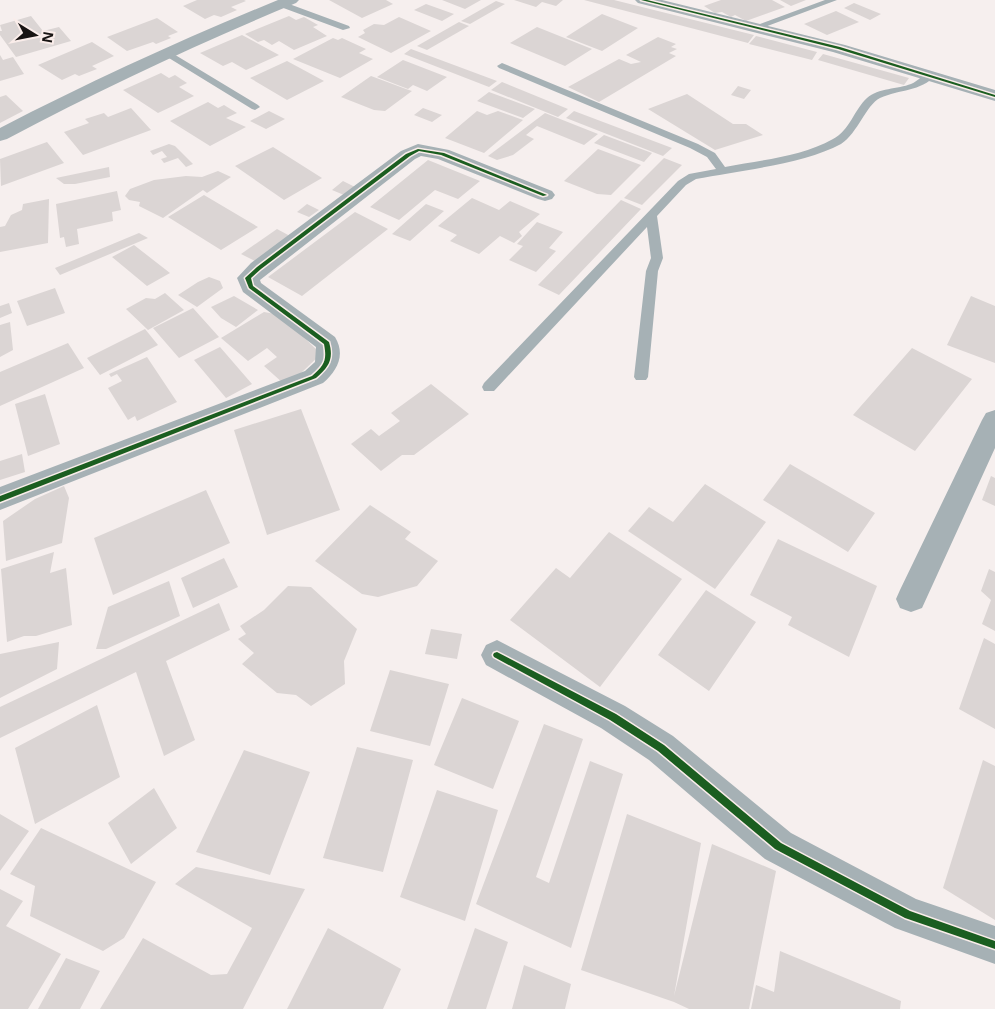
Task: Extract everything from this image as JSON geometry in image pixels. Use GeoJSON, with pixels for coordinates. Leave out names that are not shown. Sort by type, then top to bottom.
{"type":"FeatureCollection","features":[{"type":"Feature","properties":{"kind":"street"},"geometry":{"type":"LineString","coordinates":[[643,0],[839,48],[995,96]]}},
{"type":"Feature","properties":{"kind":"street"},"geometry":{"type":"LineString","coordinates":[[0,135],[84,91],[286,2]]}},
{"type":"Feature","properties":{"kind":"street"},"geometry":{"type":"LineString","coordinates":[[0,499],[314,377],[326,368],[329,356],[327,343],[251,288],[248,278],[408,154],[418,150],[442,154],[545,195]]}},
{"type":"Feature","properties":{"kind":"street"},"geometry":{"type":"LineString","coordinates":[[911,599],[995,420]]}},
{"type":"Feature","properties":{"kind":"street"},"geometry":{"type":"LineString","coordinates":[[497,655],[613,717],[661,748],[778,846],[908,915],[995,945]]}},
{"type":"Feature","properties":{"kind":"lane"},"geometry":{"type":"LineString","coordinates":[[756,27],[833,0]]}},
{"type":"Feature","properties":{"kind":"lane"},"geometry":{"type":"LineString","coordinates":[[286,2],[346,28]]}},
{"type":"Feature","properties":{"kind":"lane"},"geometry":{"type":"LineString","coordinates":[[167,53],[255,107]]}},
{"type":"Feature","properties":{"kind":"lane"},"geometry":{"type":"LineString","coordinates":[[502,66],[712,154],[723,171]]}},
{"type":"Feature","properties":{"kind":"lane"},"geometry":{"type":"LineString","coordinates":[[489,387],[682,183],[693,176],[804,155],[838,141],[854,126],[870,100],[877,96],[916,86],[931,75]]}},
{"type":"Feature","properties":{"kind":"lane"},"geometry":{"type":"LineString","coordinates":[[641,377],[652,271],[657,258],[651,216]]}},
{"type":"Feature","properties":{"kind":"building"},"geometry":{"type":"Polygon","coordinates":[[[197,0],[246,1],[231,7],[237,10],[221,17],[214,15],[205,19],[183,6],[197,0]]]}},
{"type":"Feature","properties":{"kind":"building"},"geometry":{"type":"Polygon","coordinates":[[[329,0],[386,0],[393,4],[362,18],[329,0]]]}},
{"type":"Feature","properties":{"kind":"building"},"geometry":{"type":"Polygon","coordinates":[[[442,0],[481,0],[465,9],[442,0]]]}},
{"type":"Feature","properties":{"kind":"building"},"geometry":{"type":"Polygon","coordinates":[[[514,0],[563,0],[556,6],[542,2],[536,7],[514,0]]]}},
{"type":"Feature","properties":{"kind":"building"},"geometry":{"type":"Polygon","coordinates":[[[584,0],[614,0],[754,35],[748,43],[584,0]]]}},
{"type":"Feature","properties":{"kind":"building"},"geometry":{"type":"Polygon","coordinates":[[[721,0],[772,0],[785,7],[746,21],[735,15],[731,17],[722,12],[715,13],[704,6],[721,0]]]}},
{"type":"Feature","properties":{"kind":"building"},"geometry":{"type":"Polygon","coordinates":[[[780,0],[806,0],[791,6],[780,0]]]}},
{"type":"Feature","properties":{"kind":"building"},"geometry":{"type":"Polygon","coordinates":[[[496,1],[505,4],[470,24],[461,21],[496,1]]]}},
{"type":"Feature","properties":{"kind":"building"},"geometry":{"type":"Polygon","coordinates":[[[854,3],[881,14],[870,20],[844,8],[854,3]]]}},
{"type":"Feature","properties":{"kind":"building"},"geometry":{"type":"Polygon","coordinates":[[[426,4],[454,14],[442,21],[414,10],[426,4]]]}},
{"type":"Feature","properties":{"kind":"building"},"geometry":{"type":"Polygon","coordinates":[[[836,11],[859,22],[827,35],[804,24],[836,11]]]}},
{"type":"Feature","properties":{"kind":"building"},"geometry":{"type":"Polygon","coordinates":[[[602,14],[638,28],[602,51],[566,37],[602,14]]]}},
{"type":"Feature","properties":{"kind":"building"},"geometry":{"type":"Polygon","coordinates":[[[31,16],[43,31],[59,27],[71,41],[16,57],[0,35],[0,31],[2,31],[0,25],[31,16]]]}},
{"type":"Feature","properties":{"kind":"building"},"geometry":{"type":"Polygon","coordinates":[[[289,16],[296,20],[304,17],[318,25],[313,27],[327,36],[294,50],[279,41],[272,45],[264,40],[258,42],[245,34],[289,16]]]}},
{"type":"Feature","properties":{"kind":"building"},"geometry":{"type":"Polygon","coordinates":[[[399,17],[431,31],[391,53],[358,37],[365,33],[363,30],[374,24],[384,25],[399,17]]]}},
{"type":"Feature","properties":{"kind":"building"},"geometry":{"type":"Polygon","coordinates":[[[157,18],[178,32],[168,36],[171,38],[156,44],[153,42],[127,51],[107,37],[157,18]]]}},
{"type":"Feature","properties":{"kind":"building"},"geometry":{"type":"Polygon","coordinates":[[[459,22],[469,26],[427,50],[417,46],[459,22]]]}},
{"type":"Feature","properties":{"kind":"building"},"geometry":{"type":"Polygon","coordinates":[[[537,27],[592,49],[565,66],[510,43],[537,27]]]}},
{"type":"Feature","properties":{"kind":"building"},"geometry":{"type":"Polygon","coordinates":[[[242,35],[279,55],[246,70],[232,62],[223,66],[200,53],[242,35]]]}},
{"type":"Feature","properties":{"kind":"building"},"geometry":{"type":"Polygon","coordinates":[[[756,36],[817,52],[812,60],[749,44],[756,36]]]}},
{"type":"Feature","properties":{"kind":"building"},"geometry":{"type":"Polygon","coordinates":[[[658,37],[676,44],[671,47],[677,49],[669,53],[676,56],[599,102],[568,87],[619,59],[631,64],[641,62],[626,55],[658,37]]]}},
{"type":"Feature","properties":{"kind":"building"},"geometry":{"type":"Polygon","coordinates":[[[333,38],[338,40],[342,38],[366,49],[359,53],[373,59],[340,78],[293,59],[333,38]]]}},
{"type":"Feature","properties":{"kind":"building"},"geometry":{"type":"Polygon","coordinates":[[[92,42],[114,56],[92,66],[97,69],[79,76],[75,74],[62,80],[38,65],[92,42]]]}},
{"type":"Feature","properties":{"kind":"building"},"geometry":{"type":"Polygon","coordinates":[[[411,49],[497,81],[489,87],[404,54],[411,49]]]}},
{"type":"Feature","properties":{"kind":"building"},"geometry":{"type":"Polygon","coordinates":[[[823,54],[909,78],[904,85],[818,60],[823,54]]]}},
{"type":"Feature","properties":{"kind":"building"},"geometry":{"type":"Polygon","coordinates":[[[0,55],[3,60],[13,57],[24,74],[0,81],[0,55]]]}},
{"type":"Feature","properties":{"kind":"building"},"geometry":{"type":"Polygon","coordinates":[[[403,60],[447,77],[427,91],[413,85],[408,89],[377,77],[403,60]]]}},
{"type":"Feature","properties":{"kind":"building"},"geometry":{"type":"Polygon","coordinates":[[[287,61],[324,81],[287,100],[250,78],[287,61]]]}},
{"type":"Feature","properties":{"kind":"building"},"geometry":{"type":"Polygon","coordinates":[[[161,73],[169,78],[175,75],[187,83],[179,87],[194,96],[158,113],[123,90],[161,73]]]}},
{"type":"Feature","properties":{"kind":"building"},"geometry":{"type":"Polygon","coordinates":[[[371,76],[412,91],[385,111],[374,110],[341,97],[371,76]]]}},
{"type":"Feature","properties":{"kind":"building"},"geometry":{"type":"Polygon","coordinates":[[[502,82],[568,109],[558,117],[491,90],[502,82]]]}},
{"type":"Feature","properties":{"kind":"building"},"geometry":{"type":"Polygon","coordinates":[[[738,86],[751,90],[744,99],[731,95],[738,86]]]}},
{"type":"Feature","properties":{"kind":"building"},"geometry":{"type":"Polygon","coordinates":[[[489,92],[535,109],[523,118],[477,101],[489,92]]]}},
{"type":"Feature","properties":{"kind":"building"},"geometry":{"type":"Polygon","coordinates":[[[687,94],[733,124],[746,124],[763,135],[715,150],[648,109],[687,94]]]}},
{"type":"Feature","properties":{"kind":"building"},"geometry":{"type":"Polygon","coordinates":[[[6,95],[23,111],[0,123],[0,97],[6,95]]]}},
{"type":"Feature","properties":{"kind":"building"},"geometry":{"type":"Polygon","coordinates":[[[208,102],[218,108],[224,105],[237,113],[226,118],[246,127],[210,146],[170,121],[208,102]]]}},
{"type":"Feature","properties":{"kind":"building"},"geometry":{"type":"Polygon","coordinates":[[[131,108],[151,130],[83,155],[64,132],[89,123],[85,119],[104,113],[108,117],[131,108]]]}},
{"type":"Feature","properties":{"kind":"building"},"geometry":{"type":"Polygon","coordinates":[[[423,108],[442,115],[432,122],[414,115],[423,108]]]}},
{"type":"Feature","properties":{"kind":"building"},"geometry":{"type":"Polygon","coordinates":[[[269,111],[285,119],[266,129],[250,121],[269,111]]]}},
{"type":"Feature","properties":{"kind":"building"},"geometry":{"type":"Polygon","coordinates":[[[477,111],[487,115],[498,111],[523,120],[484,153],[445,138],[477,111]]]}},
{"type":"Feature","properties":{"kind":"building"},"geometry":{"type":"Polygon","coordinates":[[[574,111],[672,148],[663,156],[566,118],[574,111]]]}},
{"type":"Feature","properties":{"kind":"building"},"geometry":{"type":"Polygon","coordinates":[[[545,113],[598,134],[584,145],[537,126],[526,135],[534,139],[513,155],[497,160],[488,156],[545,113]]]}},
{"type":"Feature","properties":{"kind":"building"},"geometry":{"type":"Polygon","coordinates":[[[604,135],[652,153],[644,162],[594,143],[604,135]]]}},
{"type":"Feature","properties":{"kind":"building"},"geometry":{"type":"Polygon","coordinates":[[[47,142],[64,163],[1,186],[0,159],[47,142]]]}},
{"type":"Feature","properties":{"kind":"building"},"geometry":{"type":"Polygon","coordinates":[[[169,144],[175,146],[193,164],[186,167],[178,158],[164,163],[161,159],[167,157],[162,151],[153,155],[150,151],[169,144]]]}},
{"type":"Feature","properties":{"kind":"building"},"geometry":{"type":"Polygon","coordinates":[[[273,147],[322,178],[284,200],[235,166],[273,147]]]}},
{"type":"Feature","properties":{"kind":"building"},"geometry":{"type":"Polygon","coordinates":[[[598,149],[641,165],[611,195],[597,194],[564,181],[598,149]]]}},
{"type":"Feature","properties":{"kind":"building"},"geometry":{"type":"Polygon","coordinates":[[[664,158],[682,165],[642,205],[624,198],[664,158]]]}},
{"type":"Feature","properties":{"kind":"building"},"geometry":{"type":"Polygon","coordinates":[[[428,160],[480,181],[458,199],[435,190],[399,220],[370,207],[428,160]]]}},
{"type":"Feature","properties":{"kind":"building"},"geometry":{"type":"Polygon","coordinates":[[[109,167],[110,177],[75,184],[64,184],[56,178],[109,167]]]}},
{"type":"Feature","properties":{"kind":"building"},"geometry":{"type":"Polygon","coordinates":[[[218,171],[231,177],[207,193],[203,190],[163,218],[139,206],[140,202],[129,200],[125,196],[130,189],[154,180],[186,176],[202,177],[218,171]]]}},
{"type":"Feature","properties":{"kind":"building"},"geometry":{"type":"Polygon","coordinates":[[[343,181],[355,187],[344,195],[332,190],[343,181]]]}},
{"type":"Feature","properties":{"kind":"building"},"geometry":{"type":"Polygon","coordinates":[[[117,191],[121,210],[112,212],[113,221],[77,229],[79,244],[66,247],[64,237],[60,238],[56,204],[117,191]]]}},
{"type":"Feature","properties":{"kind":"building"},"geometry":{"type":"Polygon","coordinates":[[[204,195],[258,227],[221,250],[168,217],[204,195]]]}},
{"type":"Feature","properties":{"kind":"building"},"geometry":{"type":"Polygon","coordinates":[[[472,198],[499,210],[510,201],[540,214],[519,232],[522,236],[514,243],[500,236],[479,254],[450,241],[457,235],[438,226],[472,198]]]}},
{"type":"Feature","properties":{"kind":"building"},"geometry":{"type":"Polygon","coordinates":[[[49,199],[48,243],[0,252],[0,227],[5,226],[11,215],[22,210],[23,204],[49,199]]]}},
{"type":"Feature","properties":{"kind":"building"},"geometry":{"type":"Polygon","coordinates":[[[621,200],[641,209],[559,295],[538,285],[621,200]]]}},
{"type":"Feature","properties":{"kind":"building"},"geometry":{"type":"Polygon","coordinates":[[[307,204],[319,210],[309,217],[297,212],[307,204]]]}},
{"type":"Feature","properties":{"kind":"building"},"geometry":{"type":"Polygon","coordinates":[[[426,204],[444,211],[410,241],[392,234],[426,204]]]}},
{"type":"Feature","properties":{"kind":"building"},"geometry":{"type":"Polygon","coordinates":[[[355,212],[388,229],[302,296],[268,277],[355,212]]]}},
{"type":"Feature","properties":{"kind":"building"},"geometry":{"type":"Polygon","coordinates":[[[537,222],[563,232],[549,248],[556,251],[536,272],[509,260],[523,246],[517,244],[537,222]]]}},
{"type":"Feature","properties":{"kind":"building"},"geometry":{"type":"Polygon","coordinates":[[[277,229],[290,236],[255,261],[241,254],[277,229]]]}},
{"type":"Feature","properties":{"kind":"building"},"geometry":{"type":"Polygon","coordinates":[[[139,233],[148,238],[60,275],[55,268],[139,233]]]}},
{"type":"Feature","properties":{"kind":"building"},"geometry":{"type":"Polygon","coordinates":[[[134,245],[170,273],[147,286],[112,257],[134,245]]]}},
{"type":"Feature","properties":{"kind":"building"},"geometry":{"type":"Polygon","coordinates":[[[209,277],[220,281],[223,288],[197,307],[178,295],[198,282],[209,277]]]}},
{"type":"Feature","properties":{"kind":"building"},"geometry":{"type":"Polygon","coordinates":[[[55,288],[65,313],[27,326],[17,301],[55,288]]]}},
{"type":"Feature","properties":{"kind":"building"},"geometry":{"type":"Polygon","coordinates":[[[165,293],[184,310],[148,330],[126,309],[146,298],[155,299],[165,293]]]}},
{"type":"Feature","properties":{"kind":"building"},"geometry":{"type":"Polygon","coordinates":[[[234,296],[258,310],[236,327],[221,318],[211,307],[234,296]]]}},
{"type":"Feature","properties":{"kind":"building"},"geometry":{"type":"Polygon","coordinates":[[[971,296],[995,306],[995,363],[947,345],[971,296]]]}},
{"type":"Feature","properties":{"kind":"building"},"geometry":{"type":"Polygon","coordinates":[[[9,303],[12,313],[0,318],[0,306],[9,303]]]}},
{"type":"Feature","properties":{"kind":"building"},"geometry":{"type":"Polygon","coordinates":[[[193,308],[219,337],[179,358],[153,328],[193,308]]]}},
{"type":"Feature","properties":{"kind":"building"},"geometry":{"type":"Polygon","coordinates":[[[264,312],[281,315],[321,354],[300,374],[284,384],[264,366],[277,357],[267,348],[248,361],[221,338],[264,312]]]}},
{"type":"Feature","properties":{"kind":"building"},"geometry":{"type":"Polygon","coordinates":[[[10,322],[13,350],[0,357],[0,325],[10,322]]]}},
{"type":"Feature","properties":{"kind":"building"},"geometry":{"type":"Polygon","coordinates":[[[145,329],[158,345],[100,375],[87,358],[145,329]]]}},
{"type":"Feature","properties":{"kind":"building"},"geometry":{"type":"Polygon","coordinates":[[[68,343],[84,368],[0,406],[0,372],[68,343]]]}},
{"type":"Feature","properties":{"kind":"building"},"geometry":{"type":"Polygon","coordinates":[[[220,347],[252,384],[226,398],[194,360],[220,347]]]}},
{"type":"Feature","properties":{"kind":"building"},"geometry":{"type":"Polygon","coordinates":[[[912,348],[972,379],[915,451],[853,415],[912,348]]]}},
{"type":"Feature","properties":{"kind":"building"},"geometry":{"type":"Polygon","coordinates":[[[147,357],[177,402],[137,421],[135,416],[128,420],[108,388],[122,381],[117,374],[111,377],[109,374],[147,357]]]}},
{"type":"Feature","properties":{"kind":"building"},"geometry":{"type":"Polygon","coordinates":[[[431,384],[469,414],[414,455],[402,455],[381,471],[351,444],[371,429],[379,436],[400,421],[391,413],[431,384]]]}},
{"type":"Feature","properties":{"kind":"building"},"geometry":{"type":"Polygon","coordinates":[[[45,394],[60,444],[28,456],[15,404],[45,394]]]}},
{"type":"Feature","properties":{"kind":"building"},"geometry":{"type":"Polygon","coordinates":[[[301,409],[340,510],[267,535],[234,430],[301,409]]]}},
{"type":"Feature","properties":{"kind":"building"},"geometry":{"type":"Polygon","coordinates":[[[22,454],[25,472],[0,480],[0,461],[22,454]]]}},
{"type":"Feature","properties":{"kind":"building"},"geometry":{"type":"Polygon","coordinates":[[[790,464],[875,513],[848,552],[763,500],[790,464]]]}},
{"type":"Feature","properties":{"kind":"building"},"geometry":{"type":"Polygon","coordinates":[[[991,476],[995,478],[995,506],[982,500],[991,476]]]}},
{"type":"Feature","properties":{"kind":"building"},"geometry":{"type":"Polygon","coordinates":[[[705,484],[766,522],[715,589],[628,531],[649,507],[673,522],[705,484]]]}},
{"type":"Feature","properties":{"kind":"building"},"geometry":{"type":"Polygon","coordinates":[[[64,486],[69,498],[62,543],[6,561],[3,521],[35,499],[64,486]]]}},
{"type":"Feature","properties":{"kind":"building"},"geometry":{"type":"Polygon","coordinates":[[[206,490],[230,543],[113,595],[94,538],[206,490]]]}},
{"type":"Feature","properties":{"kind":"building"},"geometry":{"type":"Polygon","coordinates":[[[370,505],[411,532],[405,539],[438,561],[417,586],[378,597],[362,594],[315,561],[370,505]]]}},
{"type":"Feature","properties":{"kind":"building"},"geometry":{"type":"Polygon","coordinates":[[[609,532],[682,579],[600,687],[510,620],[556,568],[570,578],[609,532]]]}},
{"type":"Feature","properties":{"kind":"building"},"geometry":{"type":"Polygon","coordinates":[[[778,539],[877,586],[849,657],[788,625],[792,617],[750,595],[778,539]]]}},
{"type":"Feature","properties":{"kind":"building"},"geometry":{"type":"Polygon","coordinates":[[[54,552],[50,573],[66,568],[72,625],[36,636],[24,636],[7,642],[1,569],[54,552]]]}},
{"type":"Feature","properties":{"kind":"building"},"geometry":{"type":"Polygon","coordinates":[[[224,558],[238,587],[193,608],[181,578],[224,558]]]}},
{"type":"Feature","properties":{"kind":"building"},"geometry":{"type":"Polygon","coordinates":[[[989,569],[995,572],[995,631],[982,624],[991,600],[981,591],[989,569]]]}},
{"type":"Feature","properties":{"kind":"building"},"geometry":{"type":"Polygon","coordinates":[[[169,581],[180,616],[106,649],[96,649],[108,607],[169,581]]]}},
{"type":"Feature","properties":{"kind":"building"},"geometry":{"type":"Polygon","coordinates":[[[288,586],[311,587],[357,629],[344,661],[345,684],[311,706],[296,695],[277,693],[242,664],[254,653],[238,639],[246,634],[240,626],[264,610],[288,586]]]}},
{"type":"Feature","properties":{"kind":"building"},"geometry":{"type":"Polygon","coordinates":[[[706,590],[756,622],[709,691],[658,655],[706,590]]]}},
{"type":"Feature","properties":{"kind":"building"},"geometry":{"type":"Polygon","coordinates":[[[219,603],[230,630],[166,661],[195,740],[164,756],[136,672],[0,738],[0,707],[219,603]]]}},
{"type":"Feature","properties":{"kind":"building"},"geometry":{"type":"Polygon","coordinates":[[[431,629],[462,634],[457,659],[425,654],[431,629]]]}},
{"type":"Feature","properties":{"kind":"building"},"geometry":{"type":"Polygon","coordinates":[[[984,638],[995,644],[995,729],[959,709],[984,638]]]}},
{"type":"Feature","properties":{"kind":"building"},"geometry":{"type":"Polygon","coordinates":[[[59,642],[57,669],[0,698],[0,654],[59,642]]]}},
{"type":"Feature","properties":{"kind":"building"},"geometry":{"type":"Polygon","coordinates":[[[390,670],[449,684],[430,746],[370,731],[390,670]]]}},
{"type":"Feature","properties":{"kind":"building"},"geometry":{"type":"Polygon","coordinates":[[[462,698],[519,721],[493,789],[434,765],[462,698]]]}},
{"type":"Feature","properties":{"kind":"building"},"geometry":{"type":"Polygon","coordinates":[[[97,705],[120,777],[35,824],[15,748],[97,705]]]}},
{"type":"Feature","properties":{"kind":"building"},"geometry":{"type":"Polygon","coordinates":[[[544,724],[583,739],[536,877],[549,883],[590,761],[623,774],[571,948],[476,904],[544,724]]]}},
{"type":"Feature","properties":{"kind":"building"},"geometry":{"type":"Polygon","coordinates":[[[357,747],[413,760],[383,872],[323,858],[357,747]]]}},
{"type":"Feature","properties":{"kind":"building"},"geometry":{"type":"Polygon","coordinates":[[[244,750],[310,772],[270,875],[196,852],[244,750]]]}},
{"type":"Feature","properties":{"kind":"building"},"geometry":{"type":"Polygon","coordinates":[[[983,760],[995,766],[995,920],[943,888],[983,760]]]}},
{"type":"Feature","properties":{"kind":"building"},"geometry":{"type":"Polygon","coordinates":[[[154,788],[177,828],[131,864],[108,823],[154,788]]]}},
{"type":"Feature","properties":{"kind":"building"},"geometry":{"type":"Polygon","coordinates":[[[437,790],[498,810],[465,921],[400,897],[437,790]]]}},
{"type":"Feature","properties":{"kind":"building"},"geometry":{"type":"Polygon","coordinates":[[[0,814],[29,831],[0,871],[0,814]]]}},
{"type":"Feature","properties":{"kind":"building"},"geometry":{"type":"Polygon","coordinates":[[[627,814],[701,843],[674,996],[712,844],[776,871],[749,1009],[689,1009],[581,970],[627,814]]]}},
{"type":"Feature","properties":{"kind":"building"},"geometry":{"type":"Polygon","coordinates":[[[41,828],[156,882],[124,938],[103,951],[30,916],[35,886],[10,874],[41,828]]]}},
{"type":"Feature","properties":{"kind":"building"},"geometry":{"type":"Polygon","coordinates":[[[196,867],[305,889],[243,1009],[100,1009],[143,938],[211,975],[227,974],[252,928],[175,884],[196,867]]]}},
{"type":"Feature","properties":{"kind":"building"},"geometry":{"type":"Polygon","coordinates":[[[0,889],[23,901],[6,926],[61,954],[28,1009],[0,1009],[0,889]]]}},
{"type":"Feature","properties":{"kind":"building"},"geometry":{"type":"Polygon","coordinates":[[[328,928],[401,969],[383,1009],[287,1009],[328,928]]]}},
{"type":"Feature","properties":{"kind":"building"},"geometry":{"type":"Polygon","coordinates":[[[475,928],[508,942],[486,1009],[447,1009],[475,928]]]}},
{"type":"Feature","properties":{"kind":"building"},"geometry":{"type":"Polygon","coordinates":[[[780,951],[901,1001],[900,1009],[751,1009],[756,985],[774,992],[780,951]]]}},
{"type":"Feature","properties":{"kind":"building"},"geometry":{"type":"Polygon","coordinates":[[[66,958],[100,971],[80,1009],[38,1009],[66,958]]]}},
{"type":"Feature","properties":{"kind":"building"},"geometry":{"type":"Polygon","coordinates":[[[524,965],[571,984],[565,1009],[512,1009],[524,965]]]}},
{"type":"Feature","properties":{"kind":"cycle path"},"geometry":{"type":"LineString","coordinates":[[643,0],[839,48],[995,96]]}},
{"type":"Feature","properties":{"kind":"cycle path"},"geometry":{"type":"LineString","coordinates":[[0,499],[314,377],[319,373],[327,363],[327,343],[251,287],[248,278],[408,155],[418,150],[442,154],[545,195]]}},
{"type":"Feature","properties":{"kind":"cycle path"},"geometry":{"type":"LineString","coordinates":[[497,655],[613,717],[661,748],[778,846],[908,915],[995,945]]}}]}
